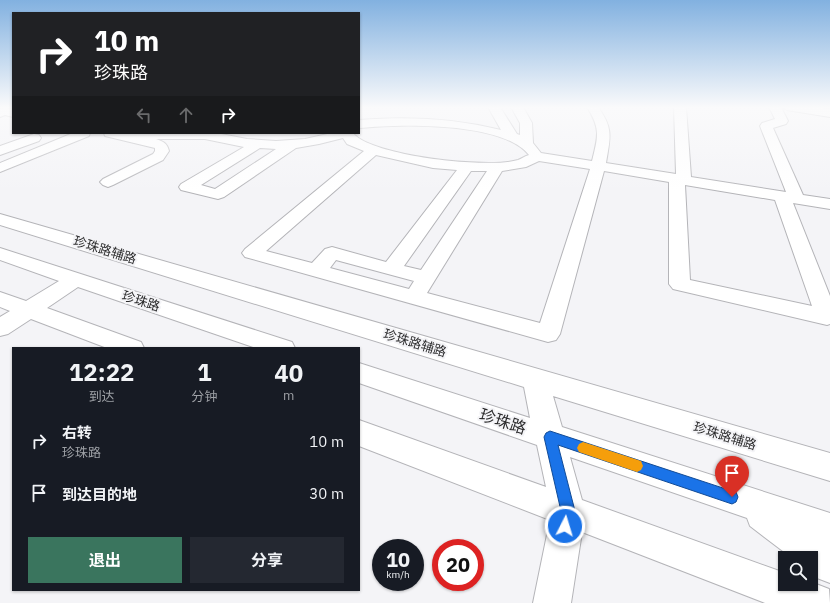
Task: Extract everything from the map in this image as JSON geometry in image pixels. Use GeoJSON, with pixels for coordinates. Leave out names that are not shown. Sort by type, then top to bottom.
{"type":"FeatureCollection","features":[{"type":"Feature","properties":{"kind":"street"},"geometry":{"type":"LineString","coordinates":[[0,151],[42,135]]}},
{"type":"Feature","properties":{"kind":"street"},"geometry":{"type":"LineString","coordinates":[[0,168],[79,135]]}},
{"type":"Feature","properties":{"kind":"street"},"geometry":{"type":"LineString","coordinates":[[108,182],[158,157],[162,151],[161,146],[151,142],[119,135]]}},
{"type":"Feature","properties":{"kind":"street"},"geometry":{"type":"LineString","coordinates":[[127,137],[196,135]]}},
{"type":"Feature","properties":{"kind":"street"},"geometry":{"type":"LineString","coordinates":[[203,135],[216,136],[234,141],[258,144],[294,143],[328,139],[340,135]]}},
{"type":"Feature","properties":{"kind":"street"},"geometry":{"type":"LineString","coordinates":[[348,135],[352,141],[373,150],[433,164],[467,168],[497,167],[520,164],[537,156],[830,204]]}},
{"type":"Feature","properties":{"kind":"street"},"geometry":{"type":"LineString","coordinates":[[506,135],[526,145],[537,156]]}},
{"type":"Feature","properties":{"kind":"street"},"geometry":{"type":"LineString","coordinates":[[526,135],[526,145]]}},
{"type":"Feature","properties":{"kind":"street"},"geometry":{"type":"LineString","coordinates":[[373,150],[252,253],[548,334],[598,166],[604,135]]}},
{"type":"Feature","properties":{"kind":"street"},"geometry":{"type":"LineString","coordinates":[[680,135],[680,284],[827,317],[769,135]]}},
{"type":"Feature","properties":{"kind":"street"},"geometry":{"type":"LineString","coordinates":[[258,144],[187,187],[218,194],[294,143]]}},
{"type":"Feature","properties":{"kind":"street"},"geometry":{"type":"LineString","coordinates":[[413,297],[497,167]]}},
{"type":"Feature","properties":{"kind":"street"},"geometry":{"type":"LineString","coordinates":[[391,268],[467,168]]}},
{"type":"Feature","properties":{"kind":"street","name":"珍珠路辅路"},"geometry":{"type":"LineString","coordinates":[[0,219],[830,467]]}},
{"type":"Feature","properties":{"kind":"street"},"geometry":{"type":"LineString","coordinates":[[316,271],[332,253],[426,277]]}},
{"type":"Feature","properties":{"kind":"street","name":"珍珠路"},"geometry":{"type":"LineString","coordinates":[[0,254],[280,347]]}},
{"type":"Feature","properties":{"kind":"street"},"geometry":{"type":"LineString","coordinates":[[0,328],[76,279]]}},
{"type":"Feature","properties":{"kind":"street"},"geometry":{"type":"LineString","coordinates":[[0,299],[129,347]]}},
{"type":"Feature","properties":{"kind":"street","name":"珍珠路"},"geometry":{"type":"LineString","coordinates":[[360,373],[830,530]]}},
{"type":"Feature","properties":{"kind":"street"},"geometry":{"type":"LineString","coordinates":[[535,379],[568,511],[552,603]]}},
{"type":"Feature","properties":{"kind":"street"},"geometry":{"type":"LineString","coordinates":[[360,433],[815,603]]}},
{"type":"Feature","properties":{"kind":"street"},"geometry":{"type":"LineString","coordinates":[[747,502],[830,564]]}},
{"type":"Feature","properties":{"kind":"slow traffic"},"geometry":{"type":"LineString","coordinates":[[583,448],[637,466]]}},
{"type":"Feature","properties":{"kind":"route"},"geometry":{"type":"LineString","coordinates":[[565,526],[568,511],[550,437],[732,497]]}}]}
